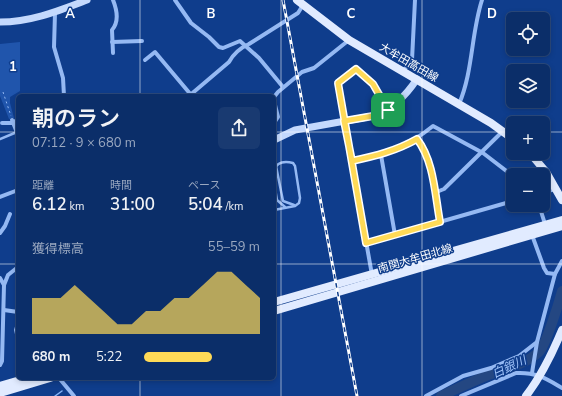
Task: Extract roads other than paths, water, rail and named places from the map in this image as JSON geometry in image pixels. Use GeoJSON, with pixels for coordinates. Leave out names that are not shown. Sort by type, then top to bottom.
{"type":"FeatureCollection","features":[{"type":"Feature","properties":{"kind":"main road","name":"大牟田高田線"},"geometry":{"type":"LineString","coordinates":[[300,2],[349,40],[506,133]]}},
{"type":"Feature","properties":{"kind":"main road"},"geometry":{"type":"LineString","coordinates":[[536,160],[546,172],[562,200]]}},
{"type":"Feature","properties":{"kind":"main road","name":"南関大牟田北線"},"geometry":{"type":"LineString","coordinates":[[276,301],[562,220]]}},
{"type":"Feature","properties":{"kind":"main road","name":"南関大牟田北線"},"geometry":{"type":"LineString","coordinates":[[276,310],[562,226]]}},
{"type":"Feature","properties":{"kind":"main road"},"geometry":{"type":"LineString","coordinates":[[526,396],[541,376],[552,356],[562,330]]}},
{"type":"Feature","properties":{"kind":"main road"},"geometry":{"type":"LineString","coordinates":[[0,386],[20,380]]}},
{"type":"Feature","properties":{"kind":"main road"},"geometry":{"type":"LineString","coordinates":[[0,393],[43,380]]}},
{"type":"Feature","properties":{"kind":"street"},"geometry":{"type":"LineString","coordinates":[[0,22],[29,19],[55,13],[75,2],[87,0]]}},
{"type":"Feature","properties":{"kind":"street"},"geometry":{"type":"LineString","coordinates":[[113,0],[116,8],[116,25],[112,30],[113,54]]}},
{"type":"Feature","properties":{"kind":"street"},"geometry":{"type":"LineString","coordinates":[[175,0],[192,23],[219,47],[223,48],[240,41],[259,58],[283,87]]}},
{"type":"Feature","properties":{"kind":"street"},"geometry":{"type":"LineString","coordinates":[[402,71],[412,60],[415,0]]}},
{"type":"Feature","properties":{"kind":"street"},"geometry":{"type":"LineString","coordinates":[[459,104],[464,93],[475,38],[477,16],[482,0]]}},
{"type":"Feature","properties":{"kind":"street"},"geometry":{"type":"LineString","coordinates":[[192,94],[229,62],[232,55],[298,12],[300,2]]}},
{"type":"Feature","properties":{"kind":"street"},"geometry":{"type":"LineString","coordinates":[[55,13],[54,47],[63,78],[64,94]]}},
{"type":"Feature","properties":{"kind":"street"},"geometry":{"type":"LineString","coordinates":[[276,95],[283,87],[302,72],[314,68],[349,40]]}},
{"type":"Feature","properties":{"kind":"street"},"geometry":{"type":"LineString","coordinates":[[112,42],[142,41]]}},
{"type":"Feature","properties":{"kind":"street"},"geometry":{"type":"LineString","coordinates":[[145,60],[155,52],[188,94]]}},
{"type":"Feature","properties":{"kind":"street"},"geometry":{"type":"LineString","coordinates":[[372,275],[338,83],[356,69],[373,84],[388,110]]}},
{"type":"Feature","properties":{"kind":"street"},"geometry":{"type":"LineString","coordinates":[[276,139],[295,130],[373,116],[388,110],[408,94],[417,79]]}},
{"type":"Feature","properties":{"kind":"street"},"geometry":{"type":"LineString","coordinates":[[276,109],[278,117],[276,120]]}},
{"type":"Feature","properties":{"kind":"street"},"geometry":{"type":"LineString","coordinates":[[2,123],[15,127]]}},
{"type":"Feature","properties":{"kind":"street"},"geometry":{"type":"LineString","coordinates":[[352,161],[381,155],[400,149],[417,139],[433,126],[483,153],[506,171]]}},
{"type":"Feature","properties":{"kind":"street"},"geometry":{"type":"LineString","coordinates":[[434,192],[444,189],[483,153],[503,131]]}},
{"type":"Feature","properties":{"kind":"street"},"geometry":{"type":"LineString","coordinates":[[417,139],[428,158],[440,222]]}},
{"type":"Feature","properties":{"kind":"street"},"geometry":{"type":"LineString","coordinates":[[381,155],[395,235]]}},
{"type":"Feature","properties":{"kind":"street"},"geometry":{"type":"LineString","coordinates":[[550,190],[556,189]]}},
{"type":"Feature","properties":{"kind":"street"},"geometry":{"type":"LineString","coordinates":[[0,197],[16,191]]}},
{"type":"Feature","properties":{"kind":"street"},"geometry":{"type":"LineString","coordinates":[[366,243],[506,203]]}},
{"type":"Feature","properties":{"kind":"street"},"geometry":{"type":"LineString","coordinates":[[541,212],[545,224]]}},
{"type":"Feature","properties":{"kind":"street"},"geometry":{"type":"LineString","coordinates":[[0,233],[10,214]]}},
{"type":"Feature","properties":{"kind":"street"},"geometry":{"type":"LineString","coordinates":[[532,235],[544,268],[547,273],[555,274]]}},
{"type":"Feature","properties":{"kind":"street"},"geometry":{"type":"LineString","coordinates":[[532,372],[533,360],[555,274],[562,261]]}},
{"type":"Feature","properties":{"kind":"street"},"geometry":{"type":"LineString","coordinates":[[2,286],[8,275],[16,269]]}},
{"type":"Feature","properties":{"kind":"street"},"geometry":{"type":"LineString","coordinates":[[0,278],[4,310],[2,361],[0,365]]}},
{"type":"Feature","properties":{"kind":"street"},"geometry":{"type":"LineString","coordinates":[[4,310],[16,312]]}},
{"type":"Feature","properties":{"kind":"street"},"geometry":{"type":"LineString","coordinates":[[426,396],[463,376],[492,368],[520,356],[537,344]]}},
{"type":"Feature","properties":{"kind":"street"},"geometry":{"type":"LineString","coordinates":[[461,396],[516,373],[532,372],[562,388]]}},
{"type":"Feature","properties":{"kind":"street"},"geometry":{"type":"LineString","coordinates":[[61,380],[74,396]]}},
{"type":"Feature","properties":{"kind":"lane"},"geometry":{"type":"LineString","coordinates":[[0,139],[15,127]]}},
{"type":"Feature","properties":{"kind":"lane"},"geometry":{"type":"LineString","coordinates":[[276,210],[295,206],[299,203],[300,198],[295,166],[289,162],[284,162],[276,166],[283,201],[295,206]]}},
{"type":"Feature","properties":{"kind":"lane"},"geometry":{"type":"LineString","coordinates":[[276,194],[277,200],[286,207]]}},
{"type":"Feature","properties":{"kind":"waterway","name":"白銀川"},"geometry":{"type":"LineString","coordinates":[[441,396],[480,378],[528,360],[539,352],[549,333],[562,291]]}},
{"type":"Feature","properties":{"kind":"waterway"},"geometry":{"type":"LineString","coordinates":[[55,396],[62,391]]}},
{"type":"Feature","properties":{"kind":"railway"},"geometry":{"type":"LineString","coordinates":[[283,0],[357,396]]}}]}
